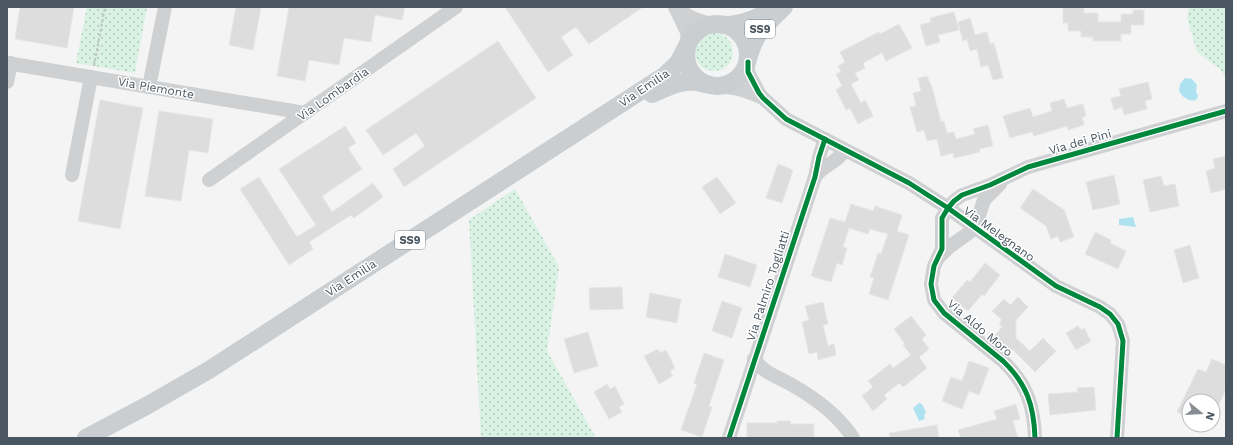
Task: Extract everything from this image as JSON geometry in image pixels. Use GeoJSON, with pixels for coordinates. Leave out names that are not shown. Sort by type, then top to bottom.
{"type":"FeatureCollection","features":[{"type":"Feature","properties":{"kind":"main road","name":"SS9"},"geometry":{"type":"LineString","coordinates":[[718,24],[734,25],[742,23],[779,7]]}},
{"type":"Feature","properties":{"kind":"main road","name":"SS9"},"geometry":{"type":"LineString","coordinates":[[748,60],[758,33],[784,7]]}},
{"type":"Feature","properties":{"kind":"main road"},"geometry":{"type":"LineString","coordinates":[[718,24],[733,28],[742,37],[747,45],[748,60],[745,69],[732,83],[713,85],[695,77],[687,66],[686,53],[688,44],[698,30],[718,24]]}},
{"type":"Feature","properties":{"kind":"main road","name":"Via Emilia"},"geometry":{"type":"LineString","coordinates":[[86,438],[209,370],[611,111],[668,73],[678,63],[688,44]]}},
{"type":"Feature","properties":{"kind":"main road","name":"Via Emilia"},"geometry":{"type":"LineString","coordinates":[[611,111],[675,84],[691,81],[713,85]]}},
{"type":"Feature","properties":{"kind":"street"},"geometry":{"type":"LineString","coordinates":[[150,87],[165,7]]}},
{"type":"Feature","properties":{"kind":"street","name":"Via Lombardia"},"geometry":{"type":"LineString","coordinates":[[208,180],[456,7]]}},
{"type":"Feature","properties":{"kind":"street"},"geometry":{"type":"LineString","coordinates":[[675,7],[682,14],[697,21],[718,24]]}},
{"type":"Feature","properties":{"kind":"street"},"geometry":{"type":"LineString","coordinates":[[675,7],[687,32],[688,44]]}},
{"type":"Feature","properties":{"kind":"street","name":"Via Melegnano"},"geometry":{"type":"LineString","coordinates":[[748,60],[748,72],[763,98],[786,119],[909,183],[948,208],[1056,286],[1100,307],[1110,314],[1122,336],[1123,350],[1117,438]]}},
{"type":"Feature","properties":{"kind":"street","name":"Via Piemonte"},"geometry":{"type":"LineString","coordinates":[[9,63],[305,113]]}},
{"type":"Feature","properties":{"kind":"street"},"geometry":{"type":"LineString","coordinates":[[7,82],[9,63]]}},
{"type":"Feature","properties":{"kind":"street"},"geometry":{"type":"LineString","coordinates":[[72,175],[92,77]]}},
{"type":"Feature","properties":{"kind":"street","name":"Via Melegnano"},"geometry":{"type":"LineString","coordinates":[[713,85],[728,86],[740,89],[763,98]]}},
{"type":"Feature","properties":{"kind":"street","name":"Via dei Pini"},"geometry":{"type":"LineString","coordinates":[[948,208],[962,195],[1028,167],[1226,111]]}},
{"type":"Feature","properties":{"kind":"street","name":"Via Palmiro Togliatti"},"geometry":{"type":"LineString","coordinates":[[730,438],[825,139]]}},
{"type":"Feature","properties":{"kind":"street"},"geometry":{"type":"LineString","coordinates":[[814,176],[818,171],[837,160],[845,150]]}},
{"type":"Feature","properties":{"kind":"street","name":"Via dei Pini"},"geometry":{"type":"LineString","coordinates":[[974,227],[984,200],[1009,176]]}},
{"type":"Feature","properties":{"kind":"street","name":"Via Aldo Moro"},"geometry":{"type":"LineString","coordinates":[[948,208],[942,218],[942,249],[937,260],[931,284],[934,300],[944,314],[1012,369],[1027,393],[1032,406],[1035,438]]}},
{"type":"Feature","properties":{"kind":"street"},"geometry":{"type":"LineString","coordinates":[[937,260],[943,252],[967,235],[974,227]]}},
{"type":"Feature","properties":{"kind":"street"},"geometry":{"type":"LineString","coordinates":[[754,359],[767,373],[790,384],[818,402],[839,421],[853,438]]}},
{"type":"Feature","properties":{"kind":"path"},"geometry":{"type":"LineString","coordinates":[[92,77],[105,7]]}},
{"type":"Feature","properties":{"kind":"green space"},"geometry":{"type":"Polygon","coordinates":[[[87,7],[147,7],[135,73],[76,63],[87,7]]]}},
{"type":"Feature","properties":{"kind":"green space"},"geometry":{"type":"Polygon","coordinates":[[[1189,7],[1226,7],[1226,79],[1221,70],[1197,52],[1187,18],[1189,7]]]}},
{"type":"Feature","properties":{"kind":"green space"},"geometry":{"type":"Polygon","coordinates":[[[714,33],[724,36],[730,42],[733,52],[730,62],[724,68],[714,71],[704,68],[698,62],[695,52],[698,42],[704,36],[714,33]]]}},
{"type":"Feature","properties":{"kind":"green space"},"geometry":{"type":"Polygon","coordinates":[[[515,189],[559,267],[547,351],[596,438],[481,438],[469,220],[515,189]]]}},
{"type":"Feature","properties":{"kind":"water"},"geometry":{"type":"Polygon","coordinates":[[[1185,78],[1192,79],[1197,85],[1196,91],[1198,96],[1196,100],[1186,98],[1179,91],[1180,84],[1185,78]]]}},
{"type":"Feature","properties":{"kind":"water"},"geometry":{"type":"Polygon","coordinates":[[[1133,217],[1136,227],[1119,225],[1119,219],[1133,217]]]}},
{"type":"Feature","properties":{"kind":"water"},"geometry":{"type":"Polygon","coordinates":[[[919,403],[922,404],[926,412],[924,416],[925,419],[919,421],[913,408],[919,403]]]}},
{"type":"Feature","properties":{"kind":"building"},"geometry":{"type":"Polygon","coordinates":[[[20,7],[74,7],[67,48],[15,39],[20,7]]]}},
{"type":"Feature","properties":{"kind":"building"},"geometry":{"type":"Polygon","coordinates":[[[236,7],[261,7],[253,50],[229,45],[236,7]]]}},
{"type":"Feature","properties":{"kind":"building"},"geometry":{"type":"Polygon","coordinates":[[[289,7],[405,7],[402,20],[375,15],[371,42],[344,38],[339,65],[309,60],[305,81],[277,76],[289,7]]]}},
{"type":"Feature","properties":{"kind":"building"},"geometry":{"type":"Polygon","coordinates":[[[505,7],[643,7],[589,44],[576,27],[561,37],[573,55],[548,72],[505,7]]]}},
{"type":"Feature","properties":{"kind":"building"},"geometry":{"type":"Polygon","coordinates":[[[1063,7],[1084,8],[1084,13],[1098,13],[1098,22],[1121,22],[1121,14],[1133,14],[1133,10],[1144,10],[1144,25],[1131,25],[1131,34],[1121,34],[1121,41],[1093,41],[1093,37],[1081,37],[1081,31],[1068,31],[1068,23],[1063,23],[1063,7]]]}},
{"type":"Feature","properties":{"kind":"building"},"geometry":{"type":"Polygon","coordinates":[[[954,12],[959,30],[938,35],[940,42],[926,46],[920,25],[931,22],[930,18],[954,12]]]}},
{"type":"Feature","properties":{"kind":"building"},"geometry":{"type":"Polygon","coordinates":[[[970,18],[975,35],[987,32],[990,44],[994,43],[1003,78],[993,80],[988,65],[981,67],[977,49],[970,51],[967,39],[963,41],[958,22],[970,18]]]}},
{"type":"Feature","properties":{"kind":"building"},"geometry":{"type":"Polygon","coordinates":[[[899,24],[912,48],[886,61],[882,53],[863,63],[865,68],[855,73],[859,80],[851,84],[861,103],[865,100],[873,116],[858,124],[850,108],[846,110],[836,90],[842,86],[836,74],[841,72],[838,66],[845,62],[840,52],[879,32],[880,34],[899,24]]]}},
{"type":"Feature","properties":{"kind":"building"},"geometry":{"type":"Polygon","coordinates":[[[498,41],[536,98],[404,187],[393,169],[425,146],[416,133],[383,155],[366,130],[498,41]]]}},
{"type":"Feature","properties":{"kind":"building"},"geometry":{"type":"Polygon","coordinates":[[[927,76],[932,87],[941,122],[944,121],[947,133],[954,132],[956,139],[975,134],[973,129],[988,125],[993,146],[979,149],[980,152],[954,158],[953,153],[941,156],[937,139],[927,141],[924,130],[917,132],[910,107],[916,106],[913,93],[921,91],[918,78],[927,76]]]}},
{"type":"Feature","properties":{"kind":"building"},"geometry":{"type":"Polygon","coordinates":[[[1148,82],[1152,99],[1145,101],[1147,109],[1124,115],[1122,107],[1114,110],[1111,98],[1121,96],[1119,89],[1148,82]]]}},
{"type":"Feature","properties":{"kind":"building"},"geometry":{"type":"Polygon","coordinates":[[[1064,99],[1067,108],[1083,104],[1086,116],[1082,117],[1084,125],[1068,130],[1067,126],[1034,136],[1032,132],[1010,138],[1003,116],[1030,108],[1033,117],[1052,111],[1050,103],[1064,99]]]}},
{"type":"Feature","properties":{"kind":"building"},"geometry":{"type":"Polygon","coordinates":[[[100,100],[143,108],[120,229],[78,221],[100,100]]]}},
{"type":"Feature","properties":{"kind":"building"},"geometry":{"type":"Polygon","coordinates":[[[159,111],[213,119],[208,153],[189,150],[181,201],[145,196],[159,111]]]}},
{"type":"Feature","properties":{"kind":"building"},"geometry":{"type":"Polygon","coordinates":[[[345,126],[356,143],[348,148],[362,169],[322,196],[332,212],[373,183],[383,197],[354,218],[351,215],[309,242],[313,249],[289,265],[240,189],[259,177],[297,237],[316,225],[279,169],[345,126]]]}},
{"type":"Feature","properties":{"kind":"building"},"geometry":{"type":"Polygon","coordinates":[[[1226,156],[1226,189],[1211,193],[1206,171],[1215,168],[1213,159],[1226,156]]]}},
{"type":"Feature","properties":{"kind":"building"},"geometry":{"type":"Polygon","coordinates":[[[778,164],[793,170],[782,203],[766,198],[778,164]]]}},
{"type":"Feature","properties":{"kind":"building"},"geometry":{"type":"Polygon","coordinates":[[[1114,175],[1120,204],[1093,210],[1086,182],[1114,175]]]}},
{"type":"Feature","properties":{"kind":"building"},"geometry":{"type":"Polygon","coordinates":[[[1161,176],[1164,186],[1175,184],[1179,206],[1150,212],[1143,180],[1161,176]]]}},
{"type":"Feature","properties":{"kind":"building"},"geometry":{"type":"Polygon","coordinates":[[[717,177],[736,203],[720,214],[702,187],[717,177]]]}},
{"type":"Feature","properties":{"kind":"building"},"geometry":{"type":"Polygon","coordinates":[[[1033,189],[1064,210],[1074,237],[1060,242],[1058,236],[1051,239],[1046,226],[1020,208],[1033,189]]]}},
{"type":"Feature","properties":{"kind":"building"},"geometry":{"type":"Polygon","coordinates":[[[851,204],[873,211],[875,206],[902,215],[897,231],[909,235],[888,300],[869,294],[874,278],[870,277],[878,253],[881,254],[888,234],[870,229],[868,234],[849,228],[843,247],[847,248],[842,265],[837,263],[831,282],[811,276],[830,218],[845,222],[851,204]]]}},
{"type":"Feature","properties":{"kind":"building"},"geometry":{"type":"Polygon","coordinates":[[[1095,232],[1111,240],[1110,243],[1126,251],[1118,269],[1085,254],[1095,232]]]}},
{"type":"Feature","properties":{"kind":"building"},"geometry":{"type":"Polygon","coordinates":[[[1190,245],[1199,278],[1183,283],[1174,250],[1190,245]]]}},
{"type":"Feature","properties":{"kind":"building"},"geometry":{"type":"Polygon","coordinates":[[[725,254],[757,265],[750,287],[718,277],[725,254]]]}},
{"type":"Feature","properties":{"kind":"building"},"geometry":{"type":"Polygon","coordinates":[[[985,263],[1000,275],[984,296],[982,294],[968,311],[952,298],[967,280],[970,282],[985,263]]]}},
{"type":"Feature","properties":{"kind":"building"},"geometry":{"type":"Polygon","coordinates":[[[622,287],[623,309],[590,310],[589,288],[622,287]]]}},
{"type":"Feature","properties":{"kind":"building"},"geometry":{"type":"Polygon","coordinates":[[[650,293],[681,299],[677,323],[646,317],[650,293]]]}},
{"type":"Feature","properties":{"kind":"building"},"geometry":{"type":"Polygon","coordinates":[[[1018,297],[1028,307],[1016,320],[1016,338],[1030,351],[1043,338],[1056,351],[1035,372],[1012,349],[1010,351],[994,336],[1002,327],[999,323],[1002,320],[992,311],[1004,299],[1010,305],[1018,297]]]}},
{"type":"Feature","properties":{"kind":"building"},"geometry":{"type":"Polygon","coordinates":[[[722,301],[742,308],[732,338],[712,331],[722,301]]]}},
{"type":"Feature","properties":{"kind":"building"},"geometry":{"type":"Polygon","coordinates":[[[823,302],[828,324],[823,325],[828,346],[834,344],[836,355],[818,360],[817,352],[809,354],[802,322],[809,320],[805,306],[823,302]]]}},
{"type":"Feature","properties":{"kind":"building"},"geometry":{"type":"Polygon","coordinates":[[[911,316],[926,335],[922,339],[929,349],[919,357],[927,368],[903,387],[899,383],[884,395],[887,399],[873,411],[862,396],[873,387],[868,381],[890,364],[893,368],[911,355],[903,345],[905,344],[894,329],[911,316]]]}},
{"type":"Feature","properties":{"kind":"building"},"geometry":{"type":"Polygon","coordinates":[[[1078,326],[1081,330],[1084,328],[1091,341],[1076,350],[1066,333],[1078,326]]]}},
{"type":"Feature","properties":{"kind":"building"},"geometry":{"type":"Polygon","coordinates":[[[588,332],[598,366],[574,373],[564,339],[588,332]]]}},
{"type":"Feature","properties":{"kind":"building"},"geometry":{"type":"Polygon","coordinates":[[[658,349],[660,353],[666,350],[675,368],[670,371],[673,376],[659,384],[644,356],[658,349]]]}},
{"type":"Feature","properties":{"kind":"building"},"geometry":{"type":"Polygon","coordinates":[[[704,353],[724,360],[709,406],[712,407],[702,437],[681,430],[697,384],[694,383],[704,353]]]}},
{"type":"Feature","properties":{"kind":"building"},"geometry":{"type":"Polygon","coordinates":[[[1212,359],[1226,365],[1226,389],[1221,400],[1221,393],[1186,393],[1198,369],[1206,372],[1212,359]]]}},
{"type":"Feature","properties":{"kind":"building"},"geometry":{"type":"Polygon","coordinates":[[[969,361],[989,368],[979,395],[969,391],[962,409],[942,401],[951,377],[962,381],[969,361]]]}},
{"type":"Feature","properties":{"kind":"building"},"geometry":{"type":"Polygon","coordinates":[[[607,384],[610,389],[615,386],[624,404],[619,407],[622,412],[609,419],[594,392],[607,384]]]}},
{"type":"Feature","properties":{"kind":"building"},"geometry":{"type":"Polygon","coordinates":[[[1094,387],[1096,410],[1050,415],[1048,394],[1078,392],[1077,388],[1094,387]]]}},
{"type":"Feature","properties":{"kind":"building"},"geometry":{"type":"Polygon","coordinates":[[[1016,404],[1020,419],[1013,421],[1018,438],[961,438],[958,430],[997,419],[994,411],[1016,404]]]}},
{"type":"Feature","properties":{"kind":"building"},"geometry":{"type":"Polygon","coordinates":[[[1181,404],[1181,414],[1177,412],[1181,404]]]}},
{"type":"Feature","properties":{"kind":"building"},"geometry":{"type":"Polygon","coordinates":[[[777,421],[790,421],[791,424],[814,424],[814,438],[747,438],[747,423],[777,423],[777,421]]]}},
{"type":"Feature","properties":{"kind":"building"},"geometry":{"type":"Polygon","coordinates":[[[937,425],[939,438],[890,438],[889,433],[937,425]]]}},
{"type":"Feature","properties":{"kind":"cycle path"},"geometry":{"type":"LineString","coordinates":[[748,62],[748,72],[759,93],[786,119],[909,183],[948,208],[1056,286],[1100,307],[1110,314],[1118,324],[1123,341],[1117,438]]}},
{"type":"Feature","properties":{"kind":"cycle path"},"geometry":{"type":"LineString","coordinates":[[1035,438],[1031,406],[1028,396],[1018,378],[1003,361],[944,313],[934,300],[931,284],[934,266],[942,249],[942,218],[954,201],[962,195],[990,185],[1028,167],[1226,111]]}},
{"type":"Feature","properties":{"kind":"cycle path"},"geometry":{"type":"LineString","coordinates":[[729,438],[815,177],[819,157],[825,139]]}}]}
